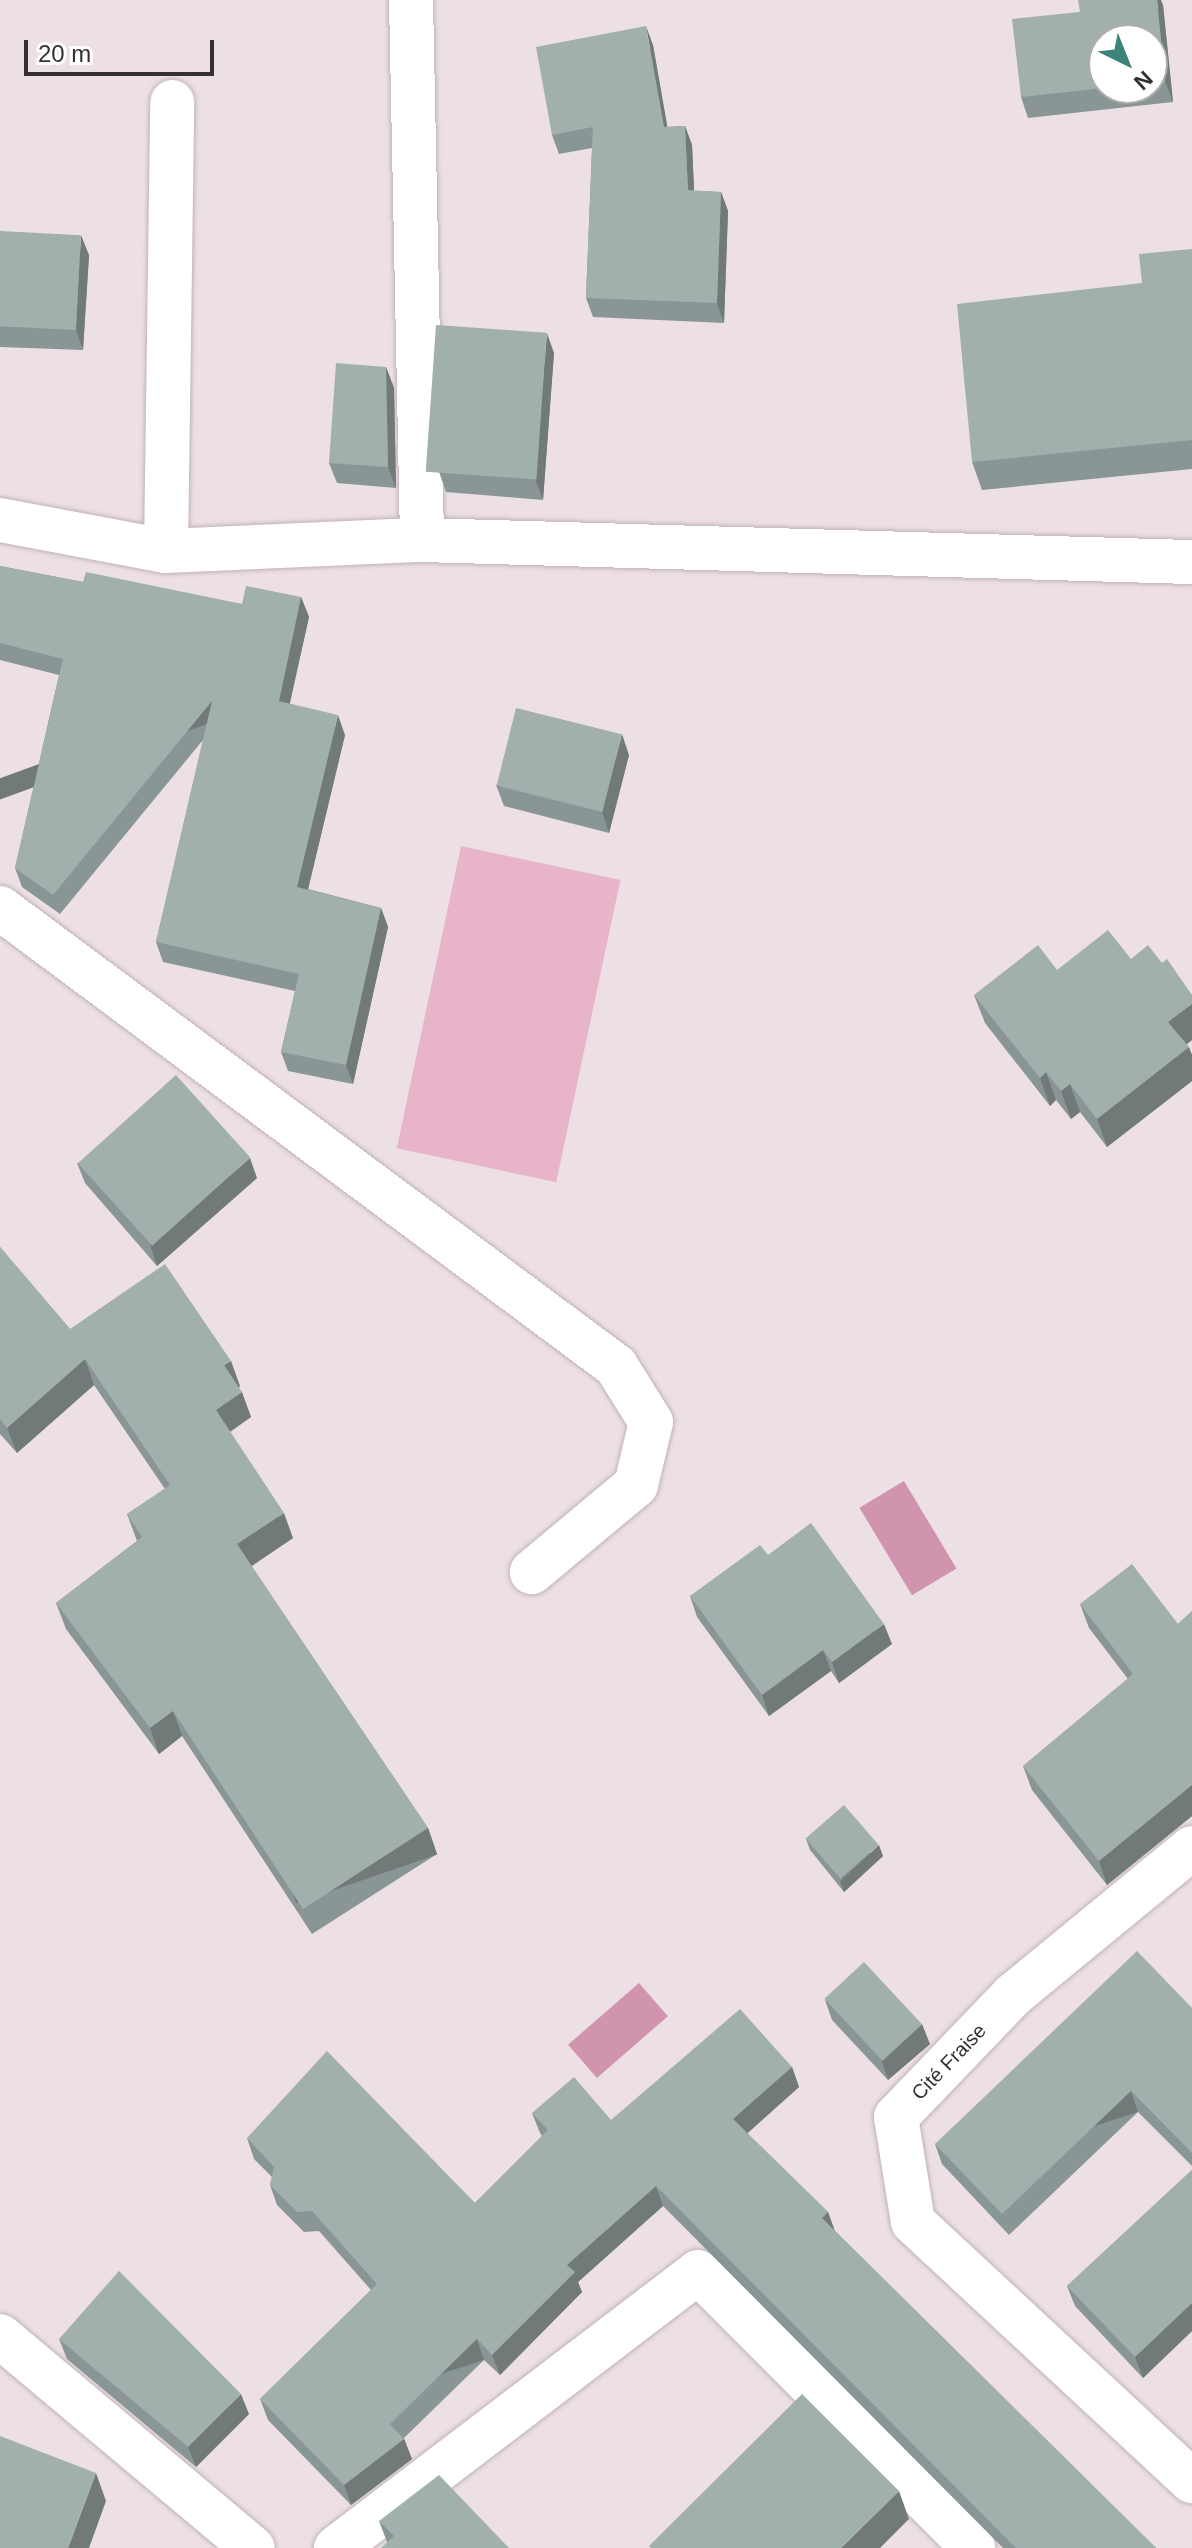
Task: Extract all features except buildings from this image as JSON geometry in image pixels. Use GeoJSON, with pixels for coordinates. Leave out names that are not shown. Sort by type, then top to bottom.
{"type":"FeatureCollection","features":[{"type":"Feature","properties":{"kind":"street"},"geometry":{"type":"LineString","coordinates":[[411,0],[422,540]]}},
{"type":"Feature","properties":{"kind":"street"},"geometry":{"type":"LineString","coordinates":[[166,551],[172,102]]}},
{"type":"Feature","properties":{"kind":"street"},"geometry":{"type":"LineString","coordinates":[[0,520],[166,551],[422,540],[1192,562]]}},
{"type":"Feature","properties":{"kind":"street"},"geometry":{"type":"LineString","coordinates":[[0,908],[616,1366],[651,1422],[636,1485],[532,1572]]}},
{"type":"Feature","properties":{"kind":"street","name":"Cité Fraise"},"geometry":{"type":"LineString","coordinates":[[1192,1849],[1013,1995],[896,2117],[913,2222],[1192,2481]]}},
{"type":"Feature","properties":{"kind":"street"},"geometry":{"type":"LineString","coordinates":[[336,2548],[698,2272],[973,2548]]}},
{"type":"Feature","properties":{"kind":"street"},"geometry":{"type":"LineString","coordinates":[[0,2336],[253,2548]]}},
{"type":"Feature","properties":{"kind":"shaded area"},"geometry":{"type":"Polygon","coordinates":[[[461,846],[620,880],[556,1182],[397,1148],[461,846]]]}},
{"type":"Feature","properties":{"kind":"shaded area"},"geometry":{"type":"Polygon","coordinates":[[[904,1481],[957,1568],[912,1595],[859,1508],[904,1481]]]}},
{"type":"Feature","properties":{"kind":"shaded area"},"geometry":{"type":"Polygon","coordinates":[[[639,1983],[668,2016],[597,2078],[568,2045],[639,1983]]]}}]}
